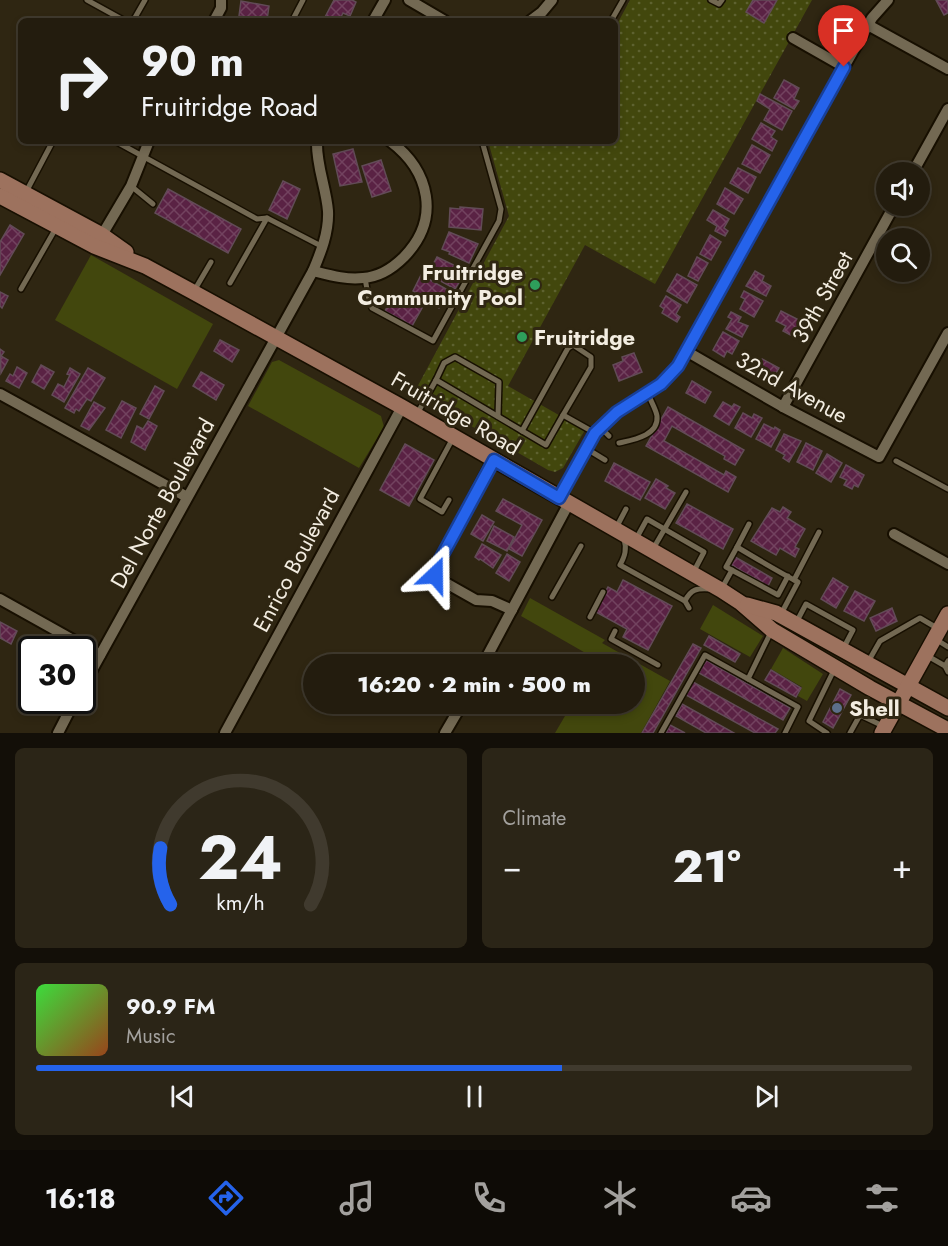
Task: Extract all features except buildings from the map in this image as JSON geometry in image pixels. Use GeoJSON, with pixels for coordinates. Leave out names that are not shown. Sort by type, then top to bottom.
{"type":"FeatureCollection","features":[{"type":"Feature","properties":{"kind":"main road","name":"Fruitridge Road"},"geometry":{"type":"LineString","coordinates":[[0,180],[102,235],[145,266]]}},
{"type":"Feature","properties":{"kind":"main road","name":"Fruitridge Road"},"geometry":{"type":"LineString","coordinates":[[0,196],[94,246],[145,266],[402,406],[721,590],[741,603],[772,630],[941,729]]}},
{"type":"Feature","properties":{"kind":"main road","name":"Fruitridge Road"},"geometry":{"type":"LineString","coordinates":[[741,603],[780,615],[948,708]]}},
{"type":"Feature","properties":{"kind":"main road"},"geometry":{"type":"LineString","coordinates":[[883,730],[926,655],[941,638],[948,614]]}},
{"type":"Feature","properties":{"kind":"street"},"geometry":{"type":"LineString","coordinates":[[216,18],[221,8],[221,0]]}},
{"type":"Feature","properties":{"kind":"street"},"geometry":{"type":"LineString","coordinates":[[375,18],[386,0]]}},
{"type":"Feature","properties":{"kind":"street"},"geometry":{"type":"LineString","coordinates":[[409,0],[440,18]]}},
{"type":"Feature","properties":{"kind":"street"},"geometry":{"type":"LineString","coordinates":[[534,18],[552,0]]}},
{"type":"Feature","properties":{"kind":"street"},"geometry":{"type":"LineString","coordinates":[[488,654],[512,610],[587,449],[617,412],[648,393],[678,366],[868,25],[888,0]]}},
{"type":"Feature","properties":{"kind":"street"},"geometry":{"type":"LineString","coordinates":[[868,25],[948,69]]}},
{"type":"Feature","properties":{"kind":"street"},"geometry":{"type":"LineString","coordinates":[[793,38],[844,67]]}},
{"type":"Feature","properties":{"kind":"street"},"geometry":{"type":"LineString","coordinates":[[919,162],[948,109]]}},
{"type":"Feature","properties":{"kind":"street"},"geometry":{"type":"LineString","coordinates":[[102,235],[131,186],[148,144]]}},
{"type":"Feature","properties":{"kind":"street","name":"Del Norte Boulevard"},"geometry":{"type":"LineString","coordinates":[[96,662],[313,271],[323,246],[328,212],[317,156],[317,144]]}},
{"type":"Feature","properties":{"kind":"street"},"geometry":{"type":"LineString","coordinates":[[313,271],[346,278],[365,279],[394,267],[417,240],[425,220],[425,189],[417,168],[394,144]]}},
{"type":"Feature","properties":{"kind":"street","name":"39th Street"},"geometry":{"type":"LineString","coordinates":[[783,406],[888,216]]}},
{"type":"Feature","properties":{"kind":"street","name":"32nd Avenue"},"geometry":{"type":"LineString","coordinates":[[686,351],[879,457],[948,333]]}},
{"type":"Feature","properties":{"kind":"street"},"geometry":{"type":"LineString","coordinates":[[0,394],[188,497]]}},
{"type":"Feature","properties":{"kind":"street","name":"Enrico Boulevard"},"geometry":{"type":"LineString","coordinates":[[225,733],[402,406]]}},
{"type":"Feature","properties":{"kind":"street"},"geometry":{"type":"LineString","coordinates":[[494,460],[434,572],[437,578],[476,600],[492,601],[512,610]]}},
{"type":"Feature","properties":{"kind":"street"},"geometry":{"type":"LineString","coordinates":[[894,534],[948,564]]}},
{"type":"Feature","properties":{"kind":"street"},"geometry":{"type":"LineString","coordinates":[[0,599],[100,655]]}},
{"type":"Feature","properties":{"kind":"street"},"geometry":{"type":"LineString","coordinates":[[58,733],[68,714]]}},
{"type":"Feature","properties":{"kind":"street"},"geometry":{"type":"LineString","coordinates":[[446,733],[456,714]]}},
{"type":"Feature","properties":{"kind":"lane"},"geometry":{"type":"LineString","coordinates":[[87,0],[120,18]]}},
{"type":"Feature","properties":{"kind":"lane"},"geometry":{"type":"LineString","coordinates":[[135,18],[145,0]]}},
{"type":"Feature","properties":{"kind":"lane"},"geometry":{"type":"LineString","coordinates":[[294,18],[303,0]]}},
{"type":"Feature","properties":{"kind":"lane"},"geometry":{"type":"LineString","coordinates":[[613,18],[623,0]]}},
{"type":"Feature","properties":{"kind":"lane"},"geometry":{"type":"LineString","coordinates":[[711,0],[719,4],[722,0]]}},
{"type":"Feature","properties":{"kind":"lane"},"geometry":{"type":"LineString","coordinates":[[25,193],[51,144]]}},
{"type":"Feature","properties":{"kind":"lane"},"geometry":{"type":"LineString","coordinates":[[120,144],[257,219],[267,218],[323,246]]}},
{"type":"Feature","properties":{"kind":"lane"},"geometry":{"type":"LineString","coordinates":[[365,279],[372,308],[433,341],[499,221],[501,209],[483,144]]}},
{"type":"Feature","properties":{"kind":"lane"},"geometry":{"type":"LineString","coordinates":[[131,186],[153,204]]}},
{"type":"Feature","properties":{"kind":"lane"},"geometry":{"type":"LineString","coordinates":[[230,283],[267,218]]}},
{"type":"Feature","properties":{"kind":"lane"},"geometry":{"type":"LineString","coordinates":[[21,289],[57,227]]}},
{"type":"Feature","properties":{"kind":"lane"},"geometry":{"type":"LineString","coordinates":[[194,292],[211,262]]}},
{"type":"Feature","properties":{"kind":"lane"},"geometry":{"type":"LineString","coordinates":[[436,380],[546,445],[591,367],[591,357],[573,345],[568,348],[522,430]]}},
{"type":"Feature","properties":{"kind":"lane"},"geometry":{"type":"LineString","coordinates":[[416,415],[444,363],[455,357],[498,382],[498,416]]}},
{"type":"Feature","properties":{"kind":"lane"},"geometry":{"type":"LineString","coordinates":[[619,443],[648,434],[657,422],[657,415],[648,393]]}},
{"type":"Feature","properties":{"kind":"lane"},"geometry":{"type":"LineString","coordinates":[[563,415],[602,432]]}},
{"type":"Feature","properties":{"kind":"lane"},"geometry":{"type":"LineString","coordinates":[[449,500],[442,513],[420,500],[454,437]]}},
{"type":"Feature","properties":{"kind":"lane"},"geometry":{"type":"LineString","coordinates":[[587,449],[605,460]]}},
{"type":"Feature","properties":{"kind":"lane"},"geometry":{"type":"LineString","coordinates":[[896,461],[948,489]]}},
{"type":"Feature","properties":{"kind":"lane"},"geometry":{"type":"LineString","coordinates":[[653,551],[686,492]]}},
{"type":"Feature","properties":{"kind":"lane"},"geometry":{"type":"LineString","coordinates":[[626,509],[615,530],[626,546],[621,565],[685,601],[689,608]]}},
{"type":"Feature","properties":{"kind":"lane"},"geometry":{"type":"LineString","coordinates":[[635,541],[647,519],[704,552],[693,574]]}},
{"type":"Feature","properties":{"kind":"lane"},"geometry":{"type":"LineString","coordinates":[[749,524],[726,567],[748,576],[778,595],[788,576]]}},
{"type":"Feature","properties":{"kind":"lane"},"geometry":{"type":"LineString","coordinates":[[794,580],[819,532]]}},
{"type":"Feature","properties":{"kind":"lane"},"geometry":{"type":"LineString","coordinates":[[552,597],[580,546]]}},
{"type":"Feature","properties":{"kind":"lane"},"geometry":{"type":"LineString","coordinates":[[737,547],[798,582],[780,615]]}},
{"type":"Feature","properties":{"kind":"lane"},"geometry":{"type":"LineString","coordinates":[[743,561],[747,553]]}},
{"type":"Feature","properties":{"kind":"lane"},"geometry":{"type":"LineString","coordinates":[[753,567],[758,559]]}},
{"type":"Feature","properties":{"kind":"lane"},"geometry":{"type":"LineString","coordinates":[[763,572],[767,564]]}},
{"type":"Feature","properties":{"kind":"lane"},"geometry":{"type":"LineString","coordinates":[[685,601],[690,592],[694,590],[721,590],[736,570]]}},
{"type":"Feature","properties":{"kind":"lane"},"geometry":{"type":"LineString","coordinates":[[590,617],[603,592]]}},
{"type":"Feature","properties":{"kind":"lane"},"geometry":{"type":"LineString","coordinates":[[795,624],[806,604],[853,630],[842,651]]}},
{"type":"Feature","properties":{"kind":"lane"},"geometry":{"type":"LineString","coordinates":[[867,664],[880,641],[920,618],[941,638]]}},
{"type":"Feature","properties":{"kind":"lane"},"geometry":{"type":"LineString","coordinates":[[748,679],[772,630]]}},
{"type":"Feature","properties":{"kind":"lane"},"geometry":{"type":"LineString","coordinates":[[615,631],[611,639],[658,664]]}},
{"type":"Feature","properties":{"kind":"lane"},"geometry":{"type":"LineString","coordinates":[[661,733],[705,655],[798,708],[785,733]]}},
{"type":"Feature","properties":{"kind":"lane"},"geometry":{"type":"LineString","coordinates":[[926,655],[946,663],[948,672]]}},
{"type":"Feature","properties":{"kind":"lane"},"geometry":{"type":"LineString","coordinates":[[827,733],[809,721],[836,668]]}},
{"type":"Feature","properties":{"kind":"lane"},"geometry":{"type":"LineString","coordinates":[[850,733],[860,715],[883,730]]}},
{"type":"Feature","properties":{"kind":"green space"},"geometry":{"type":"Polygon","coordinates":[[[630,0],[812,0],[655,284],[585,245],[508,386],[585,430],[563,468],[555,472],[414,393],[509,216],[489,144],[618,144],[618,22],[630,0]]]}},
{"type":"Feature","properties":{"kind":"green space"},"geometry":{"type":"Polygon","coordinates":[[[91,255],[213,324],[177,389],[55,320],[91,255]]]}},
{"type":"Feature","properties":{"kind":"green space"},"geometry":{"type":"Polygon","coordinates":[[[279,360],[381,416],[384,427],[359,468],[248,406],[272,362],[279,360]]]}},
{"type":"Feature","properties":{"kind":"green space"},"geometry":{"type":"Polygon","coordinates":[[[530,598],[605,640],[602,643],[622,654],[587,654],[521,616],[530,598]]]}},
{"type":"Feature","properties":{"kind":"green space"},"geometry":{"type":"Polygon","coordinates":[[[713,605],[763,636],[750,657],[700,629],[713,605]]]}},
{"type":"Feature","properties":{"kind":"green space"},"geometry":{"type":"Polygon","coordinates":[[[783,648],[823,674],[807,701],[798,696],[802,687],[771,669],[783,648]]]}},
{"type":"Feature","properties":{"kind":"green space"},"geometry":{"type":"Polygon","coordinates":[[[645,667],[670,681],[641,733],[555,733],[566,714],[645,714],[645,667]]]}},
{"type":"Feature","properties":{"kind":"place","name":"Fruitridge Community Pool"},"geometry":{"type":"Point","coordinates":[535,285]}},
{"type":"Feature","properties":{"kind":"place","name":"Fruitridge"},"geometry":{"type":"Point","coordinates":[522,337]}},
{"type":"Feature","properties":{"kind":"place","name":"Shell"},"geometry":{"type":"Point","coordinates":[837,708]}},
{"type":"Feature","properties":{"kind":"route"},"geometry":{"type":"LineString","coordinates":[[435,575],[436,567],[494,460],[559,498],[595,433],[604,423],[628,404],[661,384],[678,366],[844,67]]}}]}
